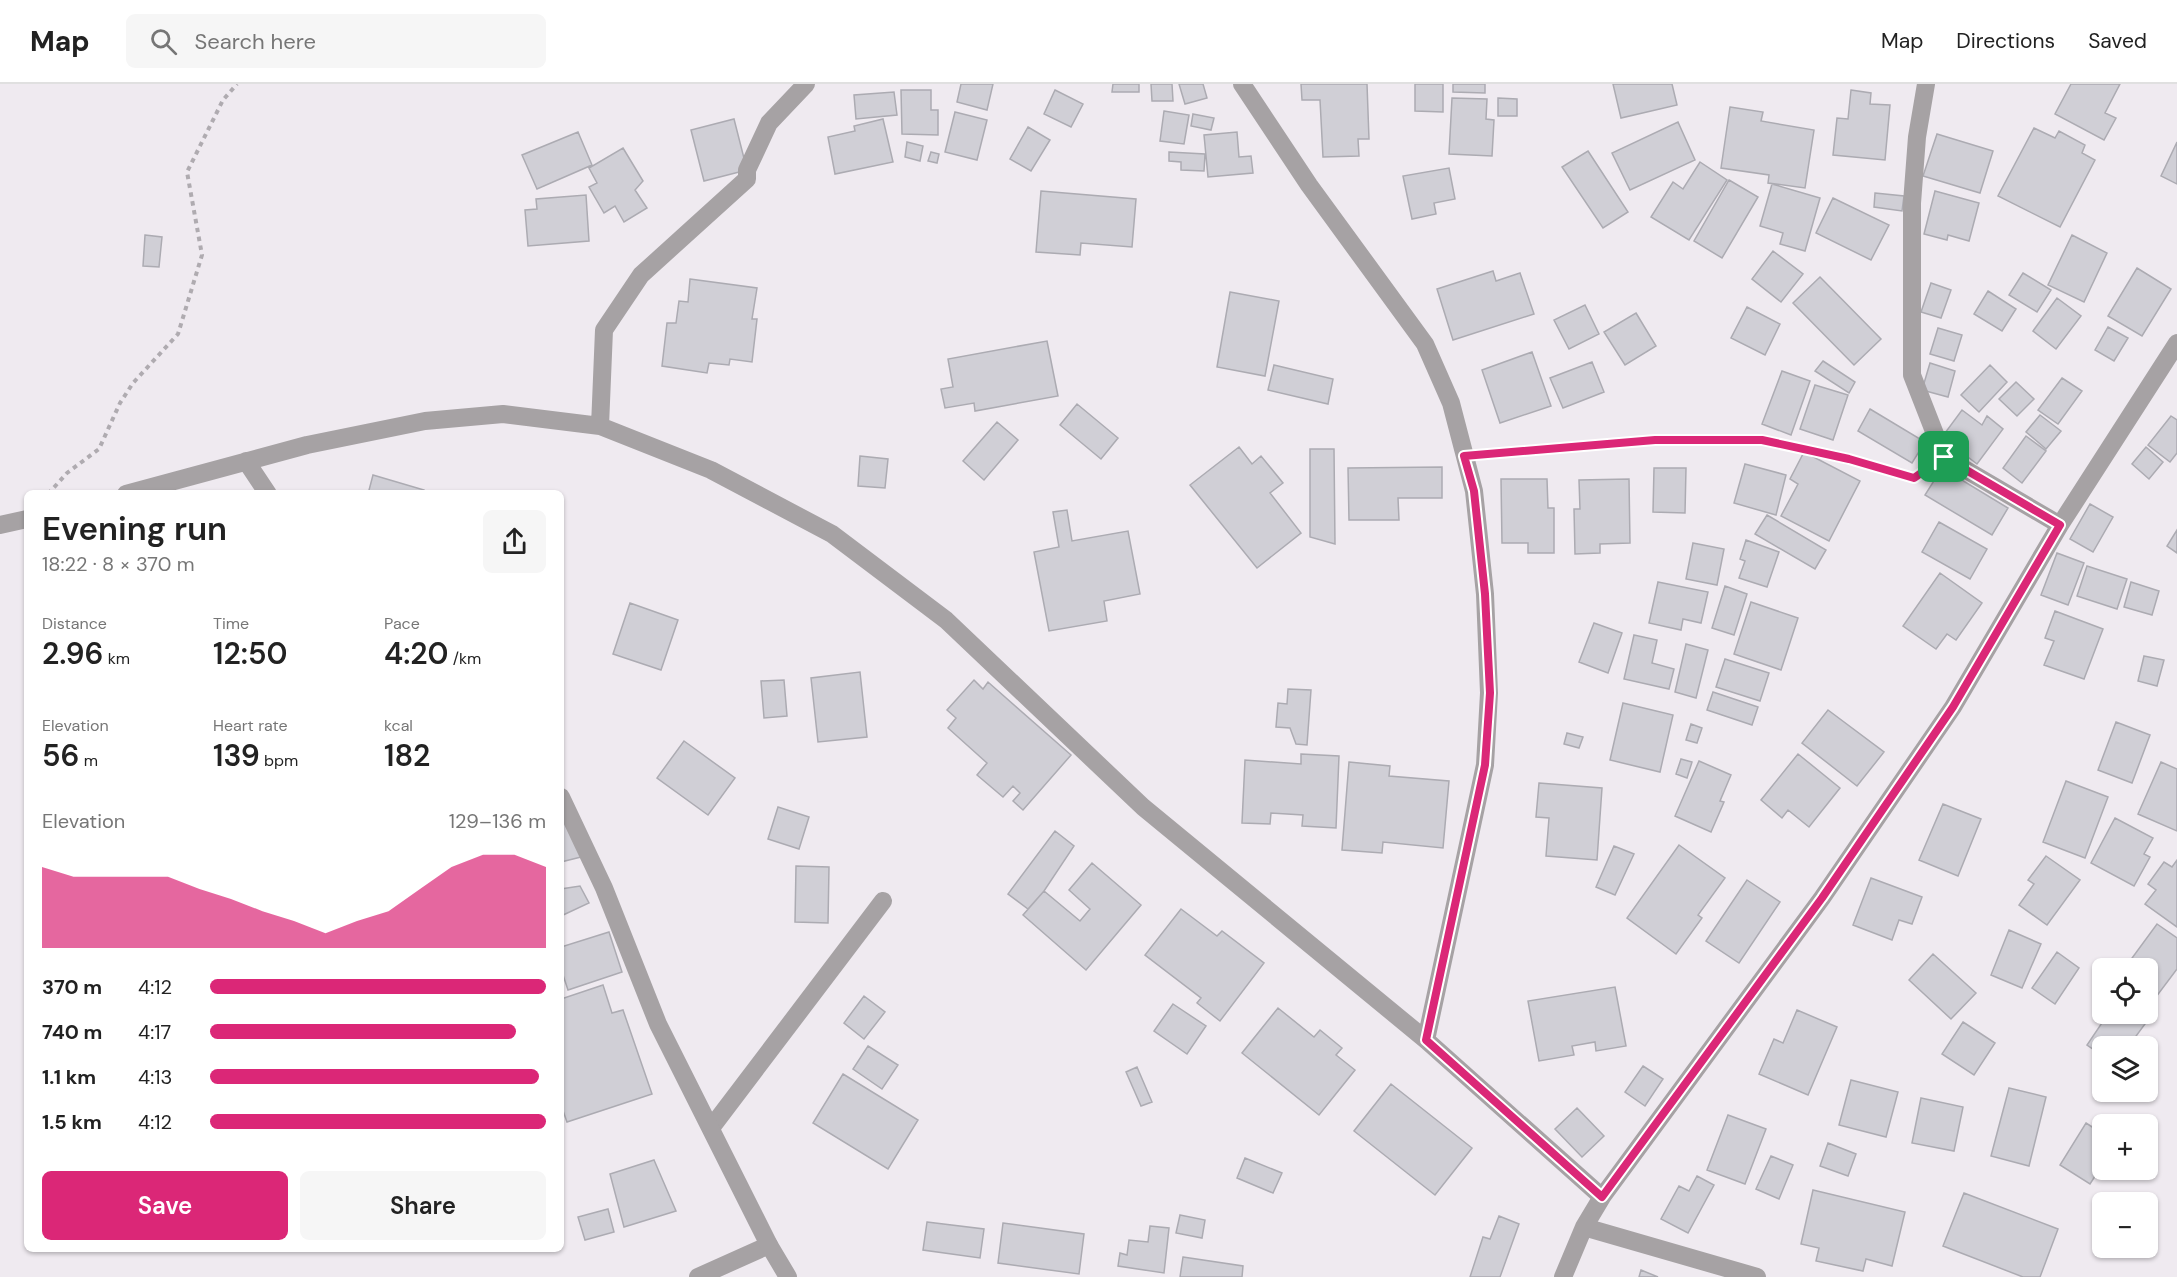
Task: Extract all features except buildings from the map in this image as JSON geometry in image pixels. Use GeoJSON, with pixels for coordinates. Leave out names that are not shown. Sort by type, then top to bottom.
{"type":"FeatureCollection","features":[{"type":"Feature","properties":{"kind":"street"},"geometry":{"type":"LineString","coordinates":[[600,426],[604,330],[641,274],[747,179],[747,170],[769,123],[806,84]]}},
{"type":"Feature","properties":{"kind":"street"},"geometry":{"type":"LineString","coordinates":[[1242,84],[1309,185],[1425,344],[1451,403],[1474,491],[1485,594],[1490,693],[1485,765],[1426,1040]]}},
{"type":"Feature","properties":{"kind":"street"},"geometry":{"type":"LineString","coordinates":[[1926,84],[1917,137],[1912,203],[1912,375],[1944,457],[2060,525]]}},
{"type":"Feature","properties":{"kind":"street"},"geometry":{"type":"LineString","coordinates":[[1563,1277],[1584,1227],[1602,1197],[1822,898],[1953,707],[2060,525],[2177,343]]}},
{"type":"Feature","properties":{"kind":"street"},"geometry":{"type":"LineString","coordinates":[[141,490],[307,445],[425,421],[503,414],[600,426],[711,470],[832,534],[946,620],[1143,807],[1426,1040],[1602,1197]]}},
{"type":"Feature","properties":{"kind":"street"},"geometry":{"type":"LineString","coordinates":[[246,462],[265,490]]}},
{"type":"Feature","properties":{"kind":"street"},"geometry":{"type":"LineString","coordinates":[[0,525],[24,520]]}},
{"type":"Feature","properties":{"kind":"street"},"geometry":{"type":"LineString","coordinates":[[564,803],[604,888],[658,1024],[769,1245],[788,1277]]}},
{"type":"Feature","properties":{"kind":"street"},"geometry":{"type":"LineString","coordinates":[[711,1128],[883,901]]}},
{"type":"Feature","properties":{"kind":"street"},"geometry":{"type":"LineString","coordinates":[[1584,1227],[1757,1277]]}},
{"type":"Feature","properties":{"kind":"street"},"geometry":{"type":"LineString","coordinates":[[698,1277],[769,1245]]}},
{"type":"Feature","properties":{"kind":"path"},"geometry":{"type":"LineString","coordinates":[[52,490],[68,473],[99,449],[124,396],[178,334],[202,255],[187,172],[223,100],[237,84]]}},
{"type":"Feature","properties":{"kind":"path"},"geometry":{"type":"LineString","coordinates":[[1464,456],[1655,440],[1762,440],[1849,459],[1914,478],[1944,457]]}},
{"type":"Feature","properties":{"kind":"route"},"geometry":{"type":"LineString","coordinates":[[1655,440],[1762,440],[1849,459],[1914,478],[1944,457],[2060,525],[1953,707],[1822,898],[1602,1197],[1426,1040],[1485,765],[1490,693],[1485,594],[1474,491],[1464,456],[1655,440]]}}]}
